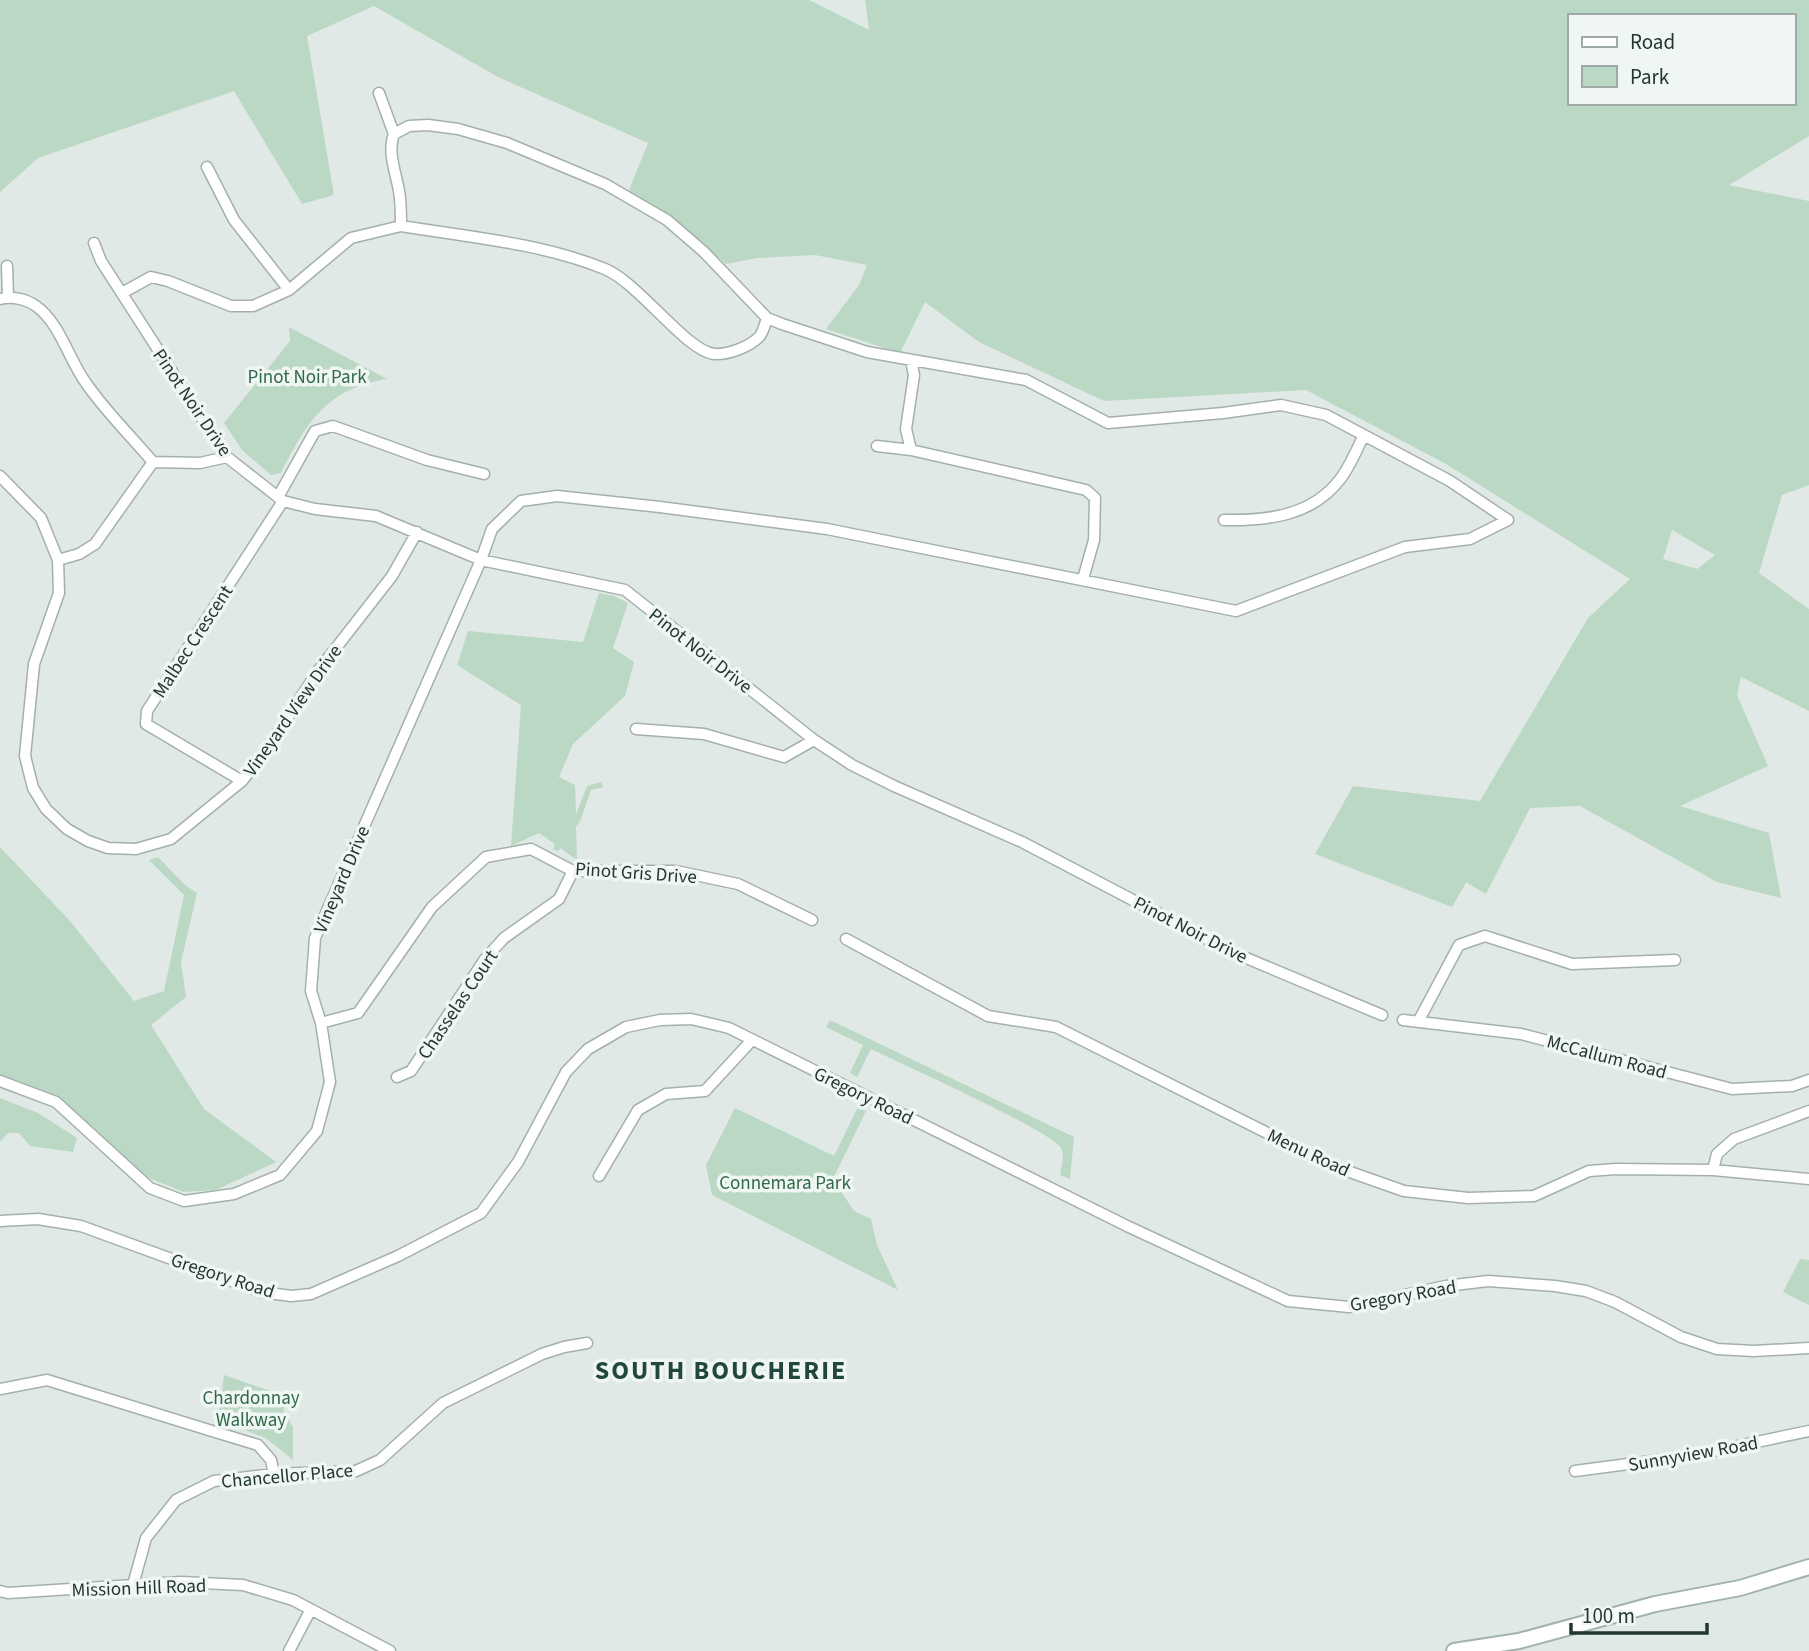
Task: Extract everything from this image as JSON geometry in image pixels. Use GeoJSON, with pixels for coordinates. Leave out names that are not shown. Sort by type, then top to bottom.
{"type":"FeatureCollection","features":[{"type":"Feature","properties":{"kind":"main road"},"geometry":{"type":"LineString","coordinates":[[1454,1651],[1508,1647],[1655,1604],[1740,1588],[1809,1567]]}},
{"type":"Feature","properties":{"kind":"street"},"geometry":{"type":"LineString","coordinates":[[379,93],[394,134]]}},
{"type":"Feature","properties":{"kind":"street"},"geometry":{"type":"LineString","coordinates":[[401,226],[400,193],[393,165],[391,140],[394,134],[409,127],[428,125],[458,129],[507,143],[605,184],[667,220],[704,252],[767,318],[867,352],[1026,380],[1108,423],[1281,405],[1326,415],[1364,435],[1341,478],[1321,498],[1289,515],[1257,521],[1224,520]]}},
{"type":"Feature","properties":{"kind":"street"},"geometry":{"type":"LineString","coordinates":[[207,167],[234,220],[289,289]]}},
{"type":"Feature","properties":{"kind":"street"},"geometry":{"type":"LineString","coordinates":[[122,293],[151,277],[231,306],[253,306],[289,289],[351,238],[401,226],[535,247],[608,270],[648,301],[694,345],[714,354],[736,351],[760,337],[767,318]]}},
{"type":"Feature","properties":{"kind":"street","name":"Pinot Noir Drive"},"geometry":{"type":"LineString","coordinates":[[94,243],[101,261],[227,457],[280,499],[314,509],[376,516],[481,559],[625,590],[814,740],[852,765],[1022,842],[1232,952],[1381,1015]]}},
{"type":"Feature","properties":{"kind":"street"},"geometry":{"type":"LineString","coordinates":[[7,266],[4,298],[22,300],[36,306],[50,321],[86,384],[153,462],[200,463],[227,457]]}},
{"type":"Feature","properties":{"kind":"street"},"geometry":{"type":"LineString","coordinates":[[911,360],[914,375],[906,429],[911,450]]}},
{"type":"Feature","properties":{"kind":"street"},"geometry":{"type":"LineString","coordinates":[[280,499],[315,430],[333,426],[427,460],[484,474]]}},
{"type":"Feature","properties":{"kind":"street","name":"Vineyard Drive"},"geometry":{"type":"LineString","coordinates":[[0,1081],[56,1102],[150,1188],[184,1201],[234,1194],[280,1175],[317,1131],[330,1082],[321,1023],[311,991],[315,938],[492,529],[521,501],[557,496],[660,506],[827,529],[1237,611],[1405,547],[1471,539],[1508,520],[1450,481],[1364,435]]}},
{"type":"Feature","properties":{"kind":"street"},"geometry":{"type":"LineString","coordinates":[[877,446],[911,450],[1086,490],[1095,498],[1094,540],[1083,579]]}},
{"type":"Feature","properties":{"kind":"street"},"geometry":{"type":"LineString","coordinates":[[58,560],[79,554],[95,544],[153,462]]}},
{"type":"Feature","properties":{"kind":"street","name":"Vineyard View Drive"},"geometry":{"type":"LineString","coordinates":[[0,476],[41,518],[58,560],[59,593],[34,664],[25,756],[33,788],[46,810],[67,829],[108,848],[136,849],[171,839],[242,781],[262,756],[318,671],[392,576],[417,532]]}},
{"type":"Feature","properties":{"kind":"street","name":"Malbec Crescent"},"geometry":{"type":"LineString","coordinates":[[242,781],[146,724],[147,711],[280,499]]}},
{"type":"Feature","properties":{"kind":"street"},"geometry":{"type":"LineString","coordinates":[[636,729],[704,734],[784,757],[814,740]]}},
{"type":"Feature","properties":{"kind":"street","name":"Pinot Gris Drive"},"geometry":{"type":"LineString","coordinates":[[321,1023],[358,1013],[432,907],[486,858],[531,849],[573,871],[676,871],[738,884],[812,920]]}},
{"type":"Feature","properties":{"kind":"street","name":"Chasselas Court"},"geometry":{"type":"LineString","coordinates":[[397,1077],[411,1071],[485,959],[504,938],[559,900],[573,871]]}},
{"type":"Feature","properties":{"kind":"street"},"geometry":{"type":"LineString","coordinates":[[1418,1022],[1459,945],[1485,936],[1572,964],[1675,960]]}},
{"type":"Feature","properties":{"kind":"street","name":"Menu Road"},"geometry":{"type":"LineString","coordinates":[[846,939],[988,1016],[1056,1027],[1333,1166],[1404,1191],[1468,1198],[1534,1196],[1590,1171],[1616,1169],[1713,1170],[1809,1179]]}},
{"type":"Feature","properties":{"kind":"street","name":"Gregory Road"},"geometry":{"type":"LineString","coordinates":[[0,1221],[38,1219],[81,1226],[262,1292],[291,1296],[311,1294],[398,1256],[481,1213],[518,1161],[566,1072],[588,1049],[626,1027],[660,1020],[691,1019],[729,1028],[1127,1226],[1288,1301],[1349,1307],[1446,1286],[1488,1281],[1555,1286],[1586,1292],[1615,1302],[1681,1337],[1717,1349],[1809,1348]]}},
{"type":"Feature","properties":{"kind":"street","name":"McCallum Road"},"geometry":{"type":"LineString","coordinates":[[1403,1020],[1521,1034],[1732,1089],[1792,1086],[1809,1080]]}},
{"type":"Feature","properties":{"kind":"street"},"geometry":{"type":"LineString","coordinates":[[599,1176],[638,1110],[666,1094],[705,1091],[752,1040]]}},
{"type":"Feature","properties":{"kind":"street"},"geometry":{"type":"LineString","coordinates":[[1713,1170],[1717,1154],[1734,1139],[1809,1111]]}},
{"type":"Feature","properties":{"kind":"street","name":"Chancellor Place"},"geometry":{"type":"LineString","coordinates":[[133,1585],[146,1538],[176,1500],[214,1481],[274,1474],[356,1471],[380,1461],[443,1403],[542,1354],[587,1343]]}},
{"type":"Feature","properties":{"kind":"street"},"geometry":{"type":"LineString","coordinates":[[0,1389],[47,1380],[258,1445],[271,1460],[274,1474]]}},
{"type":"Feature","properties":{"kind":"street","name":"Sunnyview Road"},"geometry":{"type":"LineString","coordinates":[[1576,1471],[1689,1456],[1809,1431]]}},
{"type":"Feature","properties":{"kind":"street","name":"Mission Hill Road"},"geometry":{"type":"LineString","coordinates":[[0,1591],[8,1593],[181,1581],[243,1585],[293,1600],[390,1651]]}},
{"type":"Feature","properties":{"kind":"street"},"geometry":{"type":"LineString","coordinates":[[289,1651],[310,1611]]}},
{"type":"Feature","properties":{"kind":"green space"},"geometry":{"type":"Polygon","coordinates":[[[0,0],[809,0],[869,30],[865,0],[1809,0],[1809,136],[1729,185],[1809,201],[1809,485],[1782,495],[1759,573],[1809,609],[1809,711],[1741,677],[1737,695],[1768,766],[1680,806],[1769,833],[1781,898],[1717,882],[1580,806],[1530,808],[1486,894],[1467,881],[1452,907],[1315,854],[1353,786],[1480,801],[1588,618],[1630,579],[1446,464],[1306,390],[1104,401],[979,342],[925,302],[900,353],[826,329],[859,285],[867,265],[815,255],[757,258],[726,264],[677,222],[629,190],[648,143],[498,77],[374,6],[307,36],[334,195],[302,204],[234,91],[38,158],[0,192],[0,0]],[[1672,530],[1663,559],[1697,569],[1715,555],[1672,530]]]}},
{"type":"Feature","properties":{"kind":"green space","name":"Pinot Noir Park"},"geometry":{"type":"Polygon","coordinates":[[[289,327],[387,379],[348,391],[334,400],[310,423],[281,473],[271,475],[243,451],[224,423],[290,341],[289,327]]]}},
{"type":"Feature","properties":{"kind":"green space"},"geometry":{"type":"Polygon","coordinates":[[[599,593],[628,603],[613,648],[634,662],[625,696],[573,744],[559,777],[575,785],[576,815],[587,786],[601,782],[603,787],[591,790],[580,822],[576,826],[577,860],[560,848],[558,851],[553,849],[555,844],[539,833],[511,846],[521,705],[457,665],[468,631],[583,642],[599,593]]]}},
{"type":"Feature","properties":{"kind":"green space"},"geometry":{"type":"Polygon","coordinates":[[[0,847],[70,921],[134,1001],[164,991],[184,895],[149,860],[158,857],[185,885],[197,893],[181,962],[186,997],[151,1025],[204,1109],[276,1162],[216,1190],[184,1192],[149,1178],[49,1094],[0,1076],[0,847]]]}},
{"type":"Feature","properties":{"kind":"green space"},"geometry":{"type":"Polygon","coordinates":[[[830,1020],[1074,1137],[1070,1179],[1060,1175],[1062,1151],[1052,1140],[973,1097],[871,1049],[857,1077],[850,1073],[863,1045],[826,1027],[830,1020]]]}},
{"type":"Feature","properties":{"kind":"green space"},"geometry":{"type":"Polygon","coordinates":[[[0,1098],[38,1113],[77,1138],[73,1152],[30,1146],[19,1133],[8,1133],[0,1142],[0,1098]]]}},
{"type":"Feature","properties":{"kind":"green space","name":"Connemara Park"},"geometry":{"type":"Polygon","coordinates":[[[858,1107],[866,1111],[833,1179],[854,1211],[871,1219],[877,1245],[898,1290],[712,1195],[706,1165],[735,1108],[834,1156],[858,1107]]]}},
{"type":"Feature","properties":{"kind":"green space"},"geometry":{"type":"Polygon","coordinates":[[[1800,1259],[1809,1260],[1809,1305],[1783,1292],[1800,1259]]]}},
{"type":"Feature","properties":{"kind":"green space","name":"Chardonnay Walkway"},"geometry":{"type":"Polygon","coordinates":[[[224,1375],[288,1397],[290,1400],[283,1410],[293,1427],[293,1460],[266,1438],[216,1419],[224,1375]]]}},
{"type":"Feature","properties":{"kind":"district","name":"SOUTH BOUCHERIE"},"geometry":{"type":"Point","coordinates":[721,1370]}}]}
